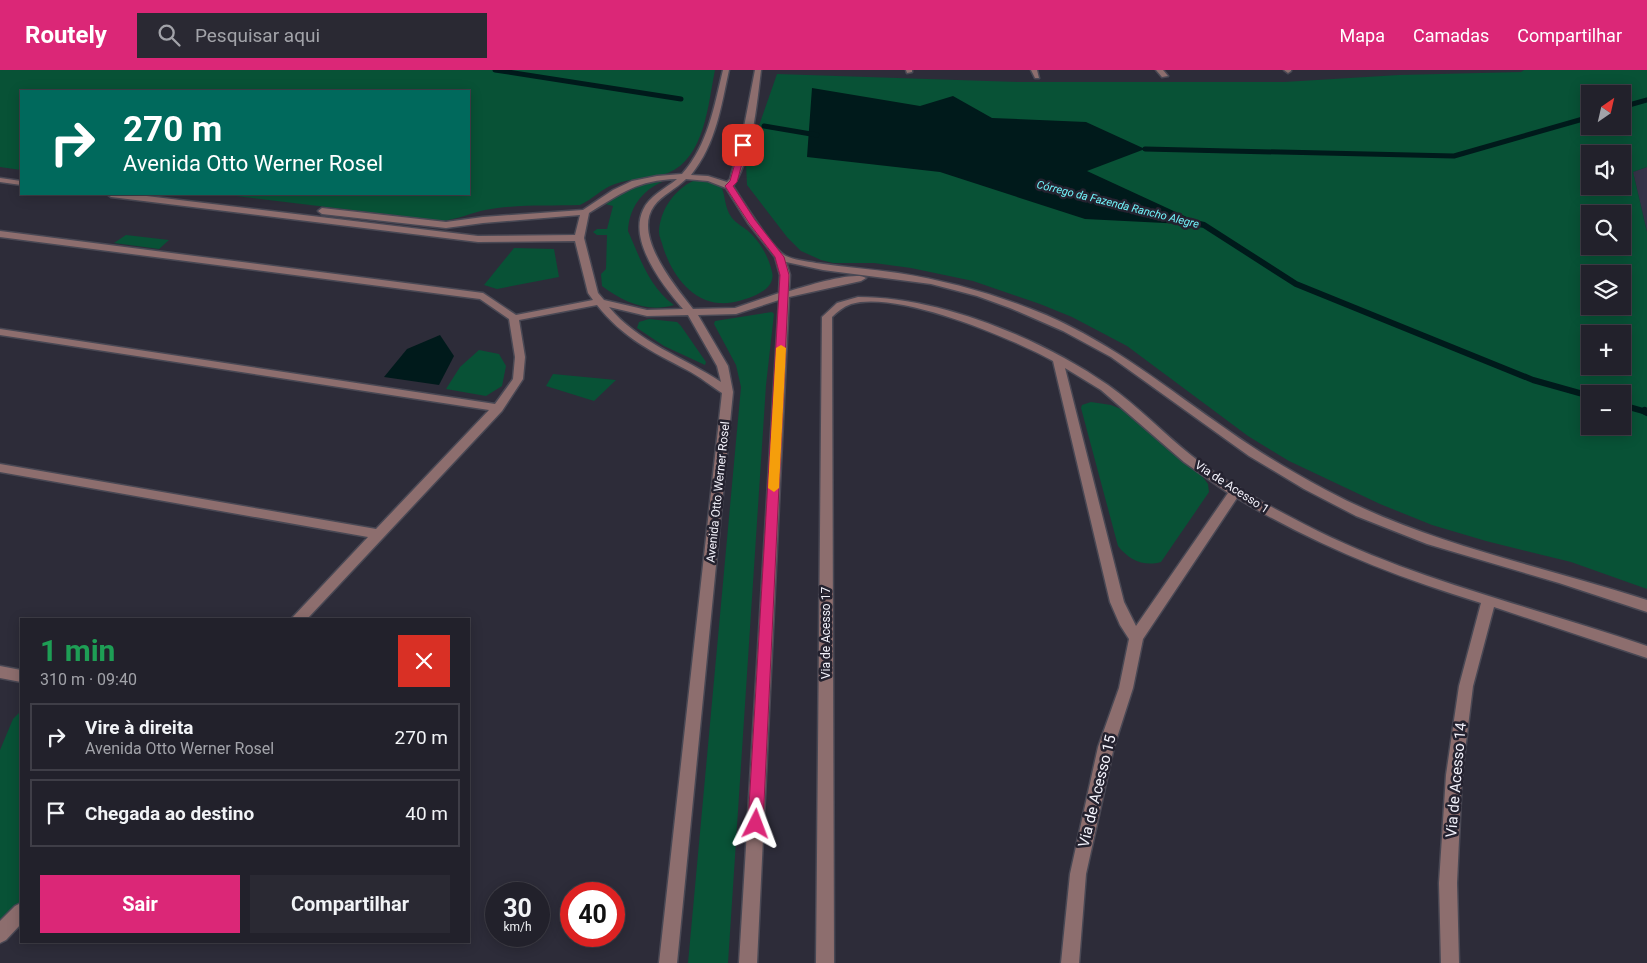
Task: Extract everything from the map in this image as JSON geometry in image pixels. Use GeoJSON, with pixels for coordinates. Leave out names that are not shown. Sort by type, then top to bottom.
{"type":"FeatureCollection","features":[{"type":"Feature","properties":{"kind":"street","name":"Avenida Otto Werner Rosel"},"geometry":{"type":"LineString","coordinates":[[668,963],[728,392],[723,365],[690,312],[673,292],[659,269],[644,235],[644,221],[647,210],[668,188],[684,178],[702,156],[711,136],[726,70]]}},
{"type":"Feature","properties":{"kind":"street"},"geometry":{"type":"LineString","coordinates":[[729,186],[733,182],[740,162],[758,70]]}},
{"type":"Feature","properties":{"kind":"street"},"geometry":{"type":"LineString","coordinates":[[0,173],[20,176]]}},
{"type":"Feature","properties":{"kind":"street"},"geometry":{"type":"LineString","coordinates":[[184,195],[446,226],[483,220],[585,212],[633,183],[662,178],[703,178],[718,180],[729,186],[751,221],[780,257],[784,275],[748,963]]}},
{"type":"Feature","properties":{"kind":"street"},"geometry":{"type":"LineString","coordinates":[[0,180],[20,183]]}},
{"type":"Feature","properties":{"kind":"street"},"geometry":{"type":"LineString","coordinates":[[119,195],[478,239],[579,238]]}},
{"type":"Feature","properties":{"kind":"street"},"geometry":{"type":"LineString","coordinates":[[585,212],[579,238],[593,293],[599,302],[628,331],[662,354],[692,368],[728,392]]}},
{"type":"Feature","properties":{"kind":"street"},"geometry":{"type":"LineString","coordinates":[[483,220],[496,224],[496,230],[490,236],[478,239],[467,234],[466,228],[474,222],[483,220]]}},
{"type":"Feature","properties":{"kind":"street"},"geometry":{"type":"LineString","coordinates":[[0,234],[483,296],[514,318],[520,357],[518,379],[498,408],[299,618]]}},
{"type":"Feature","properties":{"kind":"street"},"geometry":{"type":"LineString","coordinates":[[780,257],[812,266],[896,276],[949,285],[998,299],[1032,313],[1107,350],[1156,382],[1226,435],[1268,463],[1367,516],[1422,539],[1478,557],[1581,584],[1647,606]]}},
{"type":"Feature","properties":{"kind":"street"},"geometry":{"type":"LineString","coordinates":[[514,318],[599,302],[647,313],[736,311],[784,295],[845,280],[896,276]]}},
{"type":"Feature","properties":{"kind":"street","name":"Via de Acesso 1"},"geometry":{"type":"LineString","coordinates":[[838,307],[858,300],[869,299],[925,307],[974,322],[1015,339],[1082,373],[1106,389],[1199,467],[1276,516],[1336,546],[1404,575],[1586,630],[1647,652]]}},
{"type":"Feature","properties":{"kind":"street","name":"Via de Acesso 17"},"geometry":{"type":"LineString","coordinates":[[824,963],[827,317],[838,307]]}},
{"type":"Feature","properties":{"kind":"street"},"geometry":{"type":"LineString","coordinates":[[0,332],[498,408]]}},
{"type":"Feature","properties":{"kind":"street"},"geometry":{"type":"LineString","coordinates":[[1058,361],[1117,602],[1125,622],[1136,638]]}},
{"type":"Feature","properties":{"kind":"street"},"geometry":{"type":"LineString","coordinates":[[0,468],[378,534]]}},
{"type":"Feature","properties":{"kind":"street","name":"Via de Acesso 15"},"geometry":{"type":"LineString","coordinates":[[1064,963],[1070,954],[1078,874],[1091,810],[1106,747],[1126,688],[1136,638],[1228,500],[1237,490]]}},
{"type":"Feature","properties":{"kind":"street","name":"Via de Acesso 14"},"geometry":{"type":"LineString","coordinates":[[1450,963],[1448,883],[1454,775],[1466,686],[1490,600]]}},
{"type":"Feature","properties":{"kind":"street"},"geometry":{"type":"LineString","coordinates":[[1,675],[20,676]]}},
{"type":"Feature","properties":{"kind":"street"},"geometry":{"type":"LineString","coordinates":[[0,934],[20,913]]}},
{"type":"Feature","properties":{"kind":"shaded area"},"geometry":{"type":"Polygon","coordinates":[[[1647,167],[1647,232],[1633,172],[1647,167]]]}},
{"type":"Feature","properties":{"kind":"green space"},"geometry":{"type":"Polygon","coordinates":[[[0,70],[715,70],[703,129],[690,155],[680,166],[668,173],[615,184],[580,205],[497,208],[443,221],[227,195],[470,195],[470,90],[20,90],[20,170],[0,167],[0,70]]]}},
{"type":"Feature","properties":{"kind":"green space"},"geometry":{"type":"Polygon","coordinates":[[[1524,70],[1647,70],[1647,167],[1633,172],[1647,232],[1647,589],[1571,562],[1486,541],[1432,525],[1380,504],[1289,461],[1248,436],[1127,346],[1072,317],[1040,304],[973,281],[911,268],[874,263],[833,263],[821,260],[801,251],[787,237],[747,185],[746,163],[777,74],[1019,82],[1284,82],[1399,75],[1521,72],[1524,70]]]}},
{"type":"Feature","properties":{"kind":"green space"},"geometry":{"type":"Polygon","coordinates":[[[693,181],[708,181],[721,186],[732,218],[756,239],[769,261],[773,276],[771,283],[766,289],[747,298],[719,303],[699,297],[683,284],[671,266],[659,232],[662,216],[669,202],[674,195],[693,181]]]}},
{"type":"Feature","properties":{"kind":"green space"},"geometry":{"type":"Polygon","coordinates":[[[662,182],[642,196],[631,215],[628,231],[641,262],[652,281],[665,298],[674,305],[655,308],[627,301],[602,286],[601,274],[606,269],[607,235],[597,235],[593,232],[597,229],[607,229],[613,206],[605,204],[607,202],[633,185],[662,182]]]}},
{"type":"Feature","properties":{"kind":"green space"},"geometry":{"type":"Polygon","coordinates":[[[126,235],[169,240],[159,249],[114,243],[126,235]]]}},
{"type":"Feature","properties":{"kind":"green space"},"geometry":{"type":"Polygon","coordinates":[[[514,248],[554,249],[559,277],[497,289],[484,285],[514,248]]]}},
{"type":"Feature","properties":{"kind":"green space"},"geometry":{"type":"Polygon","coordinates":[[[772,312],[774,314],[766,385],[728,963],[688,963],[741,387],[736,365],[714,324],[715,321],[772,312]]]}},
{"type":"Feature","properties":{"kind":"green space"},"geometry":{"type":"Polygon","coordinates":[[[649,319],[677,322],[706,362],[705,365],[664,346],[637,328],[639,322],[649,319]]]}},
{"type":"Feature","properties":{"kind":"green space"},"geometry":{"type":"Polygon","coordinates":[[[479,350],[499,354],[506,366],[502,386],[486,396],[446,389],[460,367],[479,350]]]}},
{"type":"Feature","properties":{"kind":"green space"},"geometry":{"type":"Polygon","coordinates":[[[553,374],[616,380],[594,401],[546,386],[553,374]]]}},
{"type":"Feature","properties":{"kind":"green space"},"geometry":{"type":"Polygon","coordinates":[[[1091,402],[1111,405],[1121,409],[1202,476],[1208,484],[1209,492],[1161,562],[1149,564],[1137,561],[1132,559],[1118,546],[1081,408],[1082,405],[1091,402]]]}},
{"type":"Feature","properties":{"kind":"green space"},"geometry":{"type":"Polygon","coordinates":[[[20,712],[20,905],[0,927],[0,750],[13,719],[20,712]]]}},
{"type":"Feature","properties":{"kind":"water"},"geometry":{"type":"Polygon","coordinates":[[[812,88],[920,106],[953,96],[992,118],[1086,122],[1145,149],[1087,171],[1204,225],[1085,219],[940,172],[807,157],[812,88]]]}},
{"type":"Feature","properties":{"kind":"water"},"geometry":{"type":"Polygon","coordinates":[[[440,335],[454,356],[439,385],[384,377],[407,349],[440,335]]]}},
{"type":"Feature","properties":{"kind":"waterway","name":"Córrego da Fazenda Rancho Alegre"},"geometry":{"type":"LineString","coordinates":[[495,70],[681,99]]}},
{"type":"Feature","properties":{"kind":"waterway"},"geometry":{"type":"LineString","coordinates":[[1631,104],[1647,100]]}},
{"type":"Feature","properties":{"kind":"waterway"},"geometry":{"type":"LineString","coordinates":[[1145,149],[1454,156],[1581,120]]}},
{"type":"Feature","properties":{"kind":"waterway","name":"Córrego da Fazenda Rancho Alegre"},"geometry":{"type":"LineString","coordinates":[[764,126],[817,135]]}},
{"type":"Feature","properties":{"kind":"waterway","name":"Córrego da Fazenda Rancho Alegre"},"geometry":{"type":"LineString","coordinates":[[1195,223],[1204,225],[1296,284],[1533,380],[1581,393]]}},
{"type":"Feature","properties":{"kind":"waterway","name":"Córrego da Fazenda Rancho Alegre"},"geometry":{"type":"LineString","coordinates":[[1631,408],[1647,412],[1645,411]]}},
{"type":"Feature","properties":{"kind":"slow traffic"},"geometry":{"type":"LineString","coordinates":[[774,488],[781,348]]}},
{"type":"Feature","properties":{"kind":"route"},"geometry":{"type":"LineString","coordinates":[[743,145],[740,162],[733,182],[729,186],[751,221],[780,257],[784,275],[756,824]]}}]}
